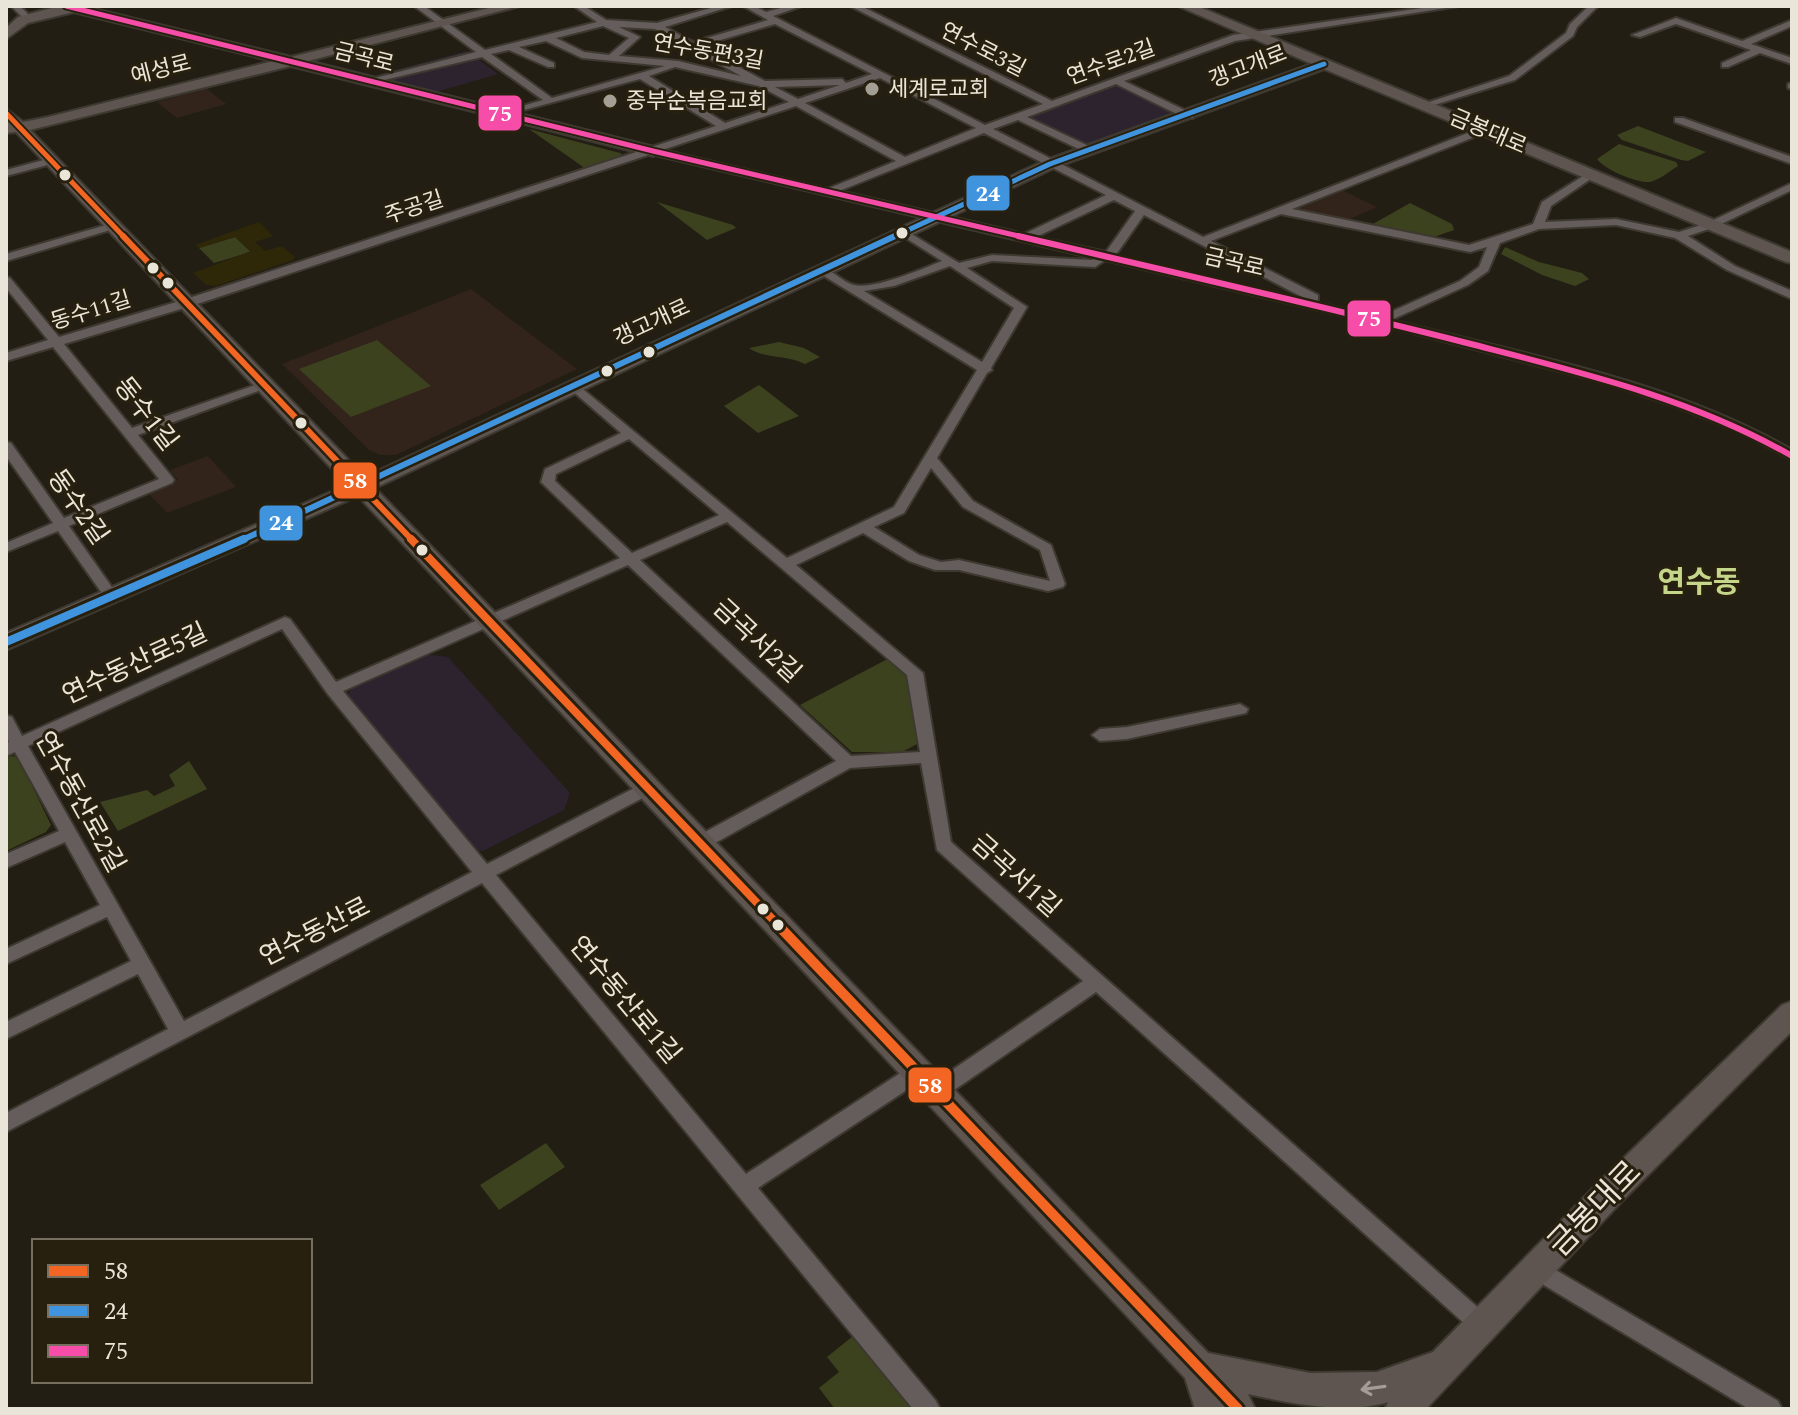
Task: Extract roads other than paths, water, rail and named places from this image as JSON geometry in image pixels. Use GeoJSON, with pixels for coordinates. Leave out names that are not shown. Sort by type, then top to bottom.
{"type":"FeatureCollection","features":[{"type":"Feature","properties":{"kind":"street"},"geometry":{"type":"LineString","coordinates":[[15,6],[25,19]]}},
{"type":"Feature","properties":{"kind":"street"},"geometry":{"type":"LineString","coordinates":[[6,35],[46,6]]}},
{"type":"Feature","properties":{"kind":"street"},"geometry":{"type":"LineString","coordinates":[[418,6],[550,101]]}},
{"type":"Feature","properties":{"kind":"street","name":"예성로"},"geometry":{"type":"LineString","coordinates":[[13,128],[48,122],[513,6]]}},
{"type":"Feature","properties":{"kind":"street"},"geometry":{"type":"LineString","coordinates":[[578,6],[604,23],[635,37]]}},
{"type":"Feature","properties":{"kind":"street"},"geometry":{"type":"LineString","coordinates":[[613,56],[635,37],[728,6]]}},
{"type":"Feature","properties":{"kind":"street"},"geometry":{"type":"LineString","coordinates":[[747,6],[875,77],[984,129],[1340,311]]}},
{"type":"Feature","properties":{"kind":"street"},"geometry":{"type":"LineString","coordinates":[[765,15],[798,6]]}},
{"type":"Feature","properties":{"kind":"street","name":"연수로3길"},"geometry":{"type":"LineString","coordinates":[[854,6],[1052,105]]}},
{"type":"Feature","properties":{"kind":"street","name":"금봉대로"},"geometry":{"type":"LineString","coordinates":[[1185,6],[1792,258]]}},
{"type":"Feature","properties":{"kind":"street","name":"연수로2길"},"geometry":{"type":"LineString","coordinates":[[826,192],[984,129],[1252,34],[1455,6]]}},
{"type":"Feature","properties":{"kind":"street"},"geometry":{"type":"LineString","coordinates":[[1425,105],[1512,78],[1570,34],[1573,26],[1594,6]]}},
{"type":"Feature","properties":{"kind":"street"},"geometry":{"type":"LineString","coordinates":[[6,24],[73,7]]}},
{"type":"Feature","properties":{"kind":"street","name":"금곡로"},"geometry":{"type":"LineString","coordinates":[[73,7],[653,151],[1340,311],[1613,381],[1747,430],[1792,456]]}},
{"type":"Feature","properties":{"kind":"street"},"geometry":{"type":"LineString","coordinates":[[692,45],[776,21]]}},
{"type":"Feature","properties":{"kind":"street"},"geometry":{"type":"LineString","coordinates":[[1637,35],[1676,21],[1792,61]]}},
{"type":"Feature","properties":{"kind":"street"},"geometry":{"type":"LineString","coordinates":[[370,82],[604,23],[662,28],[904,161]]}},
{"type":"Feature","properties":{"kind":"street"},"geometry":{"type":"LineString","coordinates":[[1742,44],[1792,23]]}},
{"type":"Feature","properties":{"kind":"street","name":"연수동편3길"},"geometry":{"type":"LineString","coordinates":[[543,37],[582,55],[678,64],[764,84],[836,83],[875,77]]}},
{"type":"Feature","properties":{"kind":"street"},"geometry":{"type":"LineString","coordinates":[[509,46],[551,65]]}},
{"type":"Feature","properties":{"kind":"street"},"geometry":{"type":"LineString","coordinates":[[1725,65],[1759,50]]}},
{"type":"Feature","properties":{"kind":"street"},"geometry":{"type":"LineString","coordinates":[[505,114],[711,55]]}},
{"type":"Feature","properties":{"kind":"street","name":"갱고개로"},"geometry":{"type":"LineString","coordinates":[[6,642],[361,486],[1050,164],[1189,116],[1324,64]]}},
{"type":"Feature","properties":{"kind":"street"},"geometry":{"type":"LineString","coordinates":[[640,75],[725,127]]}},
{"type":"Feature","properties":{"kind":"street"},"geometry":{"type":"LineString","coordinates":[[653,151],[875,77]]}},
{"type":"Feature","properties":{"kind":"street"},"geometry":{"type":"LineString","coordinates":[[1119,82],[1189,116]]}},
{"type":"Feature","properties":{"kind":"street"},"geometry":{"type":"LineString","coordinates":[[6,113],[13,128],[51,161],[187,303],[1238,1409]]}},
{"type":"Feature","properties":{"kind":"street"},"geometry":{"type":"LineString","coordinates":[[1020,117],[1089,150]]}},
{"type":"Feature","properties":{"kind":"street"},"geometry":{"type":"LineString","coordinates":[[1679,120],[1792,161]]}},
{"type":"Feature","properties":{"kind":"street"},"geometry":{"type":"LineString","coordinates":[[1202,241],[1483,130]]}},
{"type":"Feature","properties":{"kind":"street","name":"주공길"},"geometry":{"type":"LineString","coordinates":[[187,303],[653,151]]}},
{"type":"Feature","properties":{"kind":"street"},"geometry":{"type":"LineString","coordinates":[[6,173],[51,161]]}},
{"type":"Feature","properties":{"kind":"street"},"geometry":{"type":"LineString","coordinates":[[1538,226],[1546,204],[1591,174]]}},
{"type":"Feature","properties":{"kind":"street"},"geometry":{"type":"LineString","coordinates":[[1679,235],[1711,225],[1792,186]]}},
{"type":"Feature","properties":{"kind":"street"},"geometry":{"type":"LineString","coordinates":[[1027,237],[1113,196]]}},
{"type":"Feature","properties":{"kind":"street"},"geometry":{"type":"LineString","coordinates":[[1281,210],[1470,249],[1538,226],[1616,222],[1679,235],[1731,268],[1792,295]]}},
{"type":"Feature","properties":{"kind":"street"},"geometry":{"type":"LineString","coordinates":[[852,289],[890,284],[955,264],[992,258],[1102,258],[1141,211]]}},
{"type":"Feature","properties":{"kind":"street"},"geometry":{"type":"LineString","coordinates":[[6,258],[113,226]]}},
{"type":"Feature","properties":{"kind":"street"},"geometry":{"type":"LineString","coordinates":[[786,564],[899,510],[986,370],[1021,307],[905,233]]}},
{"type":"Feature","properties":{"kind":"street"},"geometry":{"type":"LineString","coordinates":[[1380,321],[1464,283],[1484,269],[1495,241]]}},
{"type":"Feature","properties":{"kind":"street"},"geometry":{"type":"LineString","coordinates":[[823,271],[986,370]]}},
{"type":"Feature","properties":{"kind":"street","name":"동수1길"},"geometry":{"type":"LineString","coordinates":[[6,280],[167,480],[6,548]]}},
{"type":"Feature","properties":{"kind":"street","name":"동수11길"},"geometry":{"type":"LineString","coordinates":[[6,357],[187,303]]}},
{"type":"Feature","properties":{"kind":"street","name":"금곡서1길"},"geometry":{"type":"LineString","coordinates":[[573,385],[915,673],[943,845],[1483,1326]]}},
{"type":"Feature","properties":{"kind":"street"},"geometry":{"type":"LineString","coordinates":[[132,433],[266,386]]}},
{"type":"Feature","properties":{"kind":"street","name":"금곡서2길"},"geometry":{"type":"LineString","coordinates":[[629,434],[557,468],[546,478],[847,762]]}},
{"type":"Feature","properties":{"kind":"street","name":"동수2길"},"geometry":{"type":"LineString","coordinates":[[6,446],[12,468],[61,524],[111,596]]}},
{"type":"Feature","properties":{"kind":"street"},"geometry":{"type":"LineString","coordinates":[[863,527],[914,558],[940,567],[959,565],[1048,586],[1058,584],[1046,548],[968,504],[931,459]]}},
{"type":"Feature","properties":{"kind":"street"},"geometry":{"type":"LineString","coordinates":[[333,689],[728,516]]}},
{"type":"Feature","properties":{"kind":"street","name":"연수동산로1길"},"geometry":{"type":"LineString","coordinates":[[285,622],[333,689],[484,874],[928,1409]]}},
{"type":"Feature","properties":{"kind":"street","name":"연수동산로5길"},"geometry":{"type":"LineString","coordinates":[[13,747],[285,622]]}},
{"type":"Feature","properties":{"kind":"street"},"geometry":{"type":"LineString","coordinates":[[1100,735],[1127,733],[1240,709]]}},
{"type":"Feature","properties":{"kind":"street","name":"연수동산로2길"},"geometry":{"type":"LineString","coordinates":[[6,721],[13,747],[67,834],[180,1032]]}},
{"type":"Feature","properties":{"kind":"street"},"geometry":{"type":"LineString","coordinates":[[700,843],[847,762],[928,757]]}},
{"type":"Feature","properties":{"kind":"street","name":"연수동산로"},"geometry":{"type":"LineString","coordinates":[[6,1123],[648,788]]}},
{"type":"Feature","properties":{"kind":"street"},"geometry":{"type":"LineString","coordinates":[[6,861],[67,834]]}},
{"type":"Feature","properties":{"kind":"street","name":"연수동산로2길"},"geometry":{"type":"LineString","coordinates":[[6,957],[109,908]]}},
{"type":"Feature","properties":{"kind":"street"},"geometry":{"type":"LineString","coordinates":[[6,1031],[141,964]]}},
{"type":"Feature","properties":{"kind":"street"},"geometry":{"type":"LineString","coordinates":[[937,1091],[1096,982]]}},
{"type":"Feature","properties":{"kind":"street","name":"금봉대로"},"geometry":{"type":"LineString","coordinates":[[1402,1409],[1613,1189],[1792,1013]]}},
{"type":"Feature","properties":{"kind":"street"},"geometry":{"type":"LineString","coordinates":[[743,1187],[918,1072]]}},
{"type":"Feature","properties":{"kind":"street"},"geometry":{"type":"LineString","coordinates":[[1537,1269],[1770,1409]]}},
{"type":"Feature","properties":{"kind":"street"},"geometry":{"type":"LineString","coordinates":[[1199,1368],[1310,1390],[1377,1389],[1447,1364]]}},
{"type":"Feature","properties":{"kind":"street"},"geometry":{"type":"LineString","coordinates":[[1424,1409],[1447,1364]]}},
{"type":"Feature","properties":{"kind":"street"},"geometry":{"type":"LineString","coordinates":[[1199,1368],[1212,1409]]}},
{"type":"Feature","properties":{"kind":"place","name":"세계로교회"},"geometry":{"type":"Point","coordinates":[872,89]}},
{"type":"Feature","properties":{"kind":"place","name":"중부순복음교회"},"geometry":{"type":"Point","coordinates":[610,101]}},
{"type":"Feature","properties":{"kind":"district","name":"연수동"},"geometry":{"type":"Point","coordinates":[1699,583]}}]}
